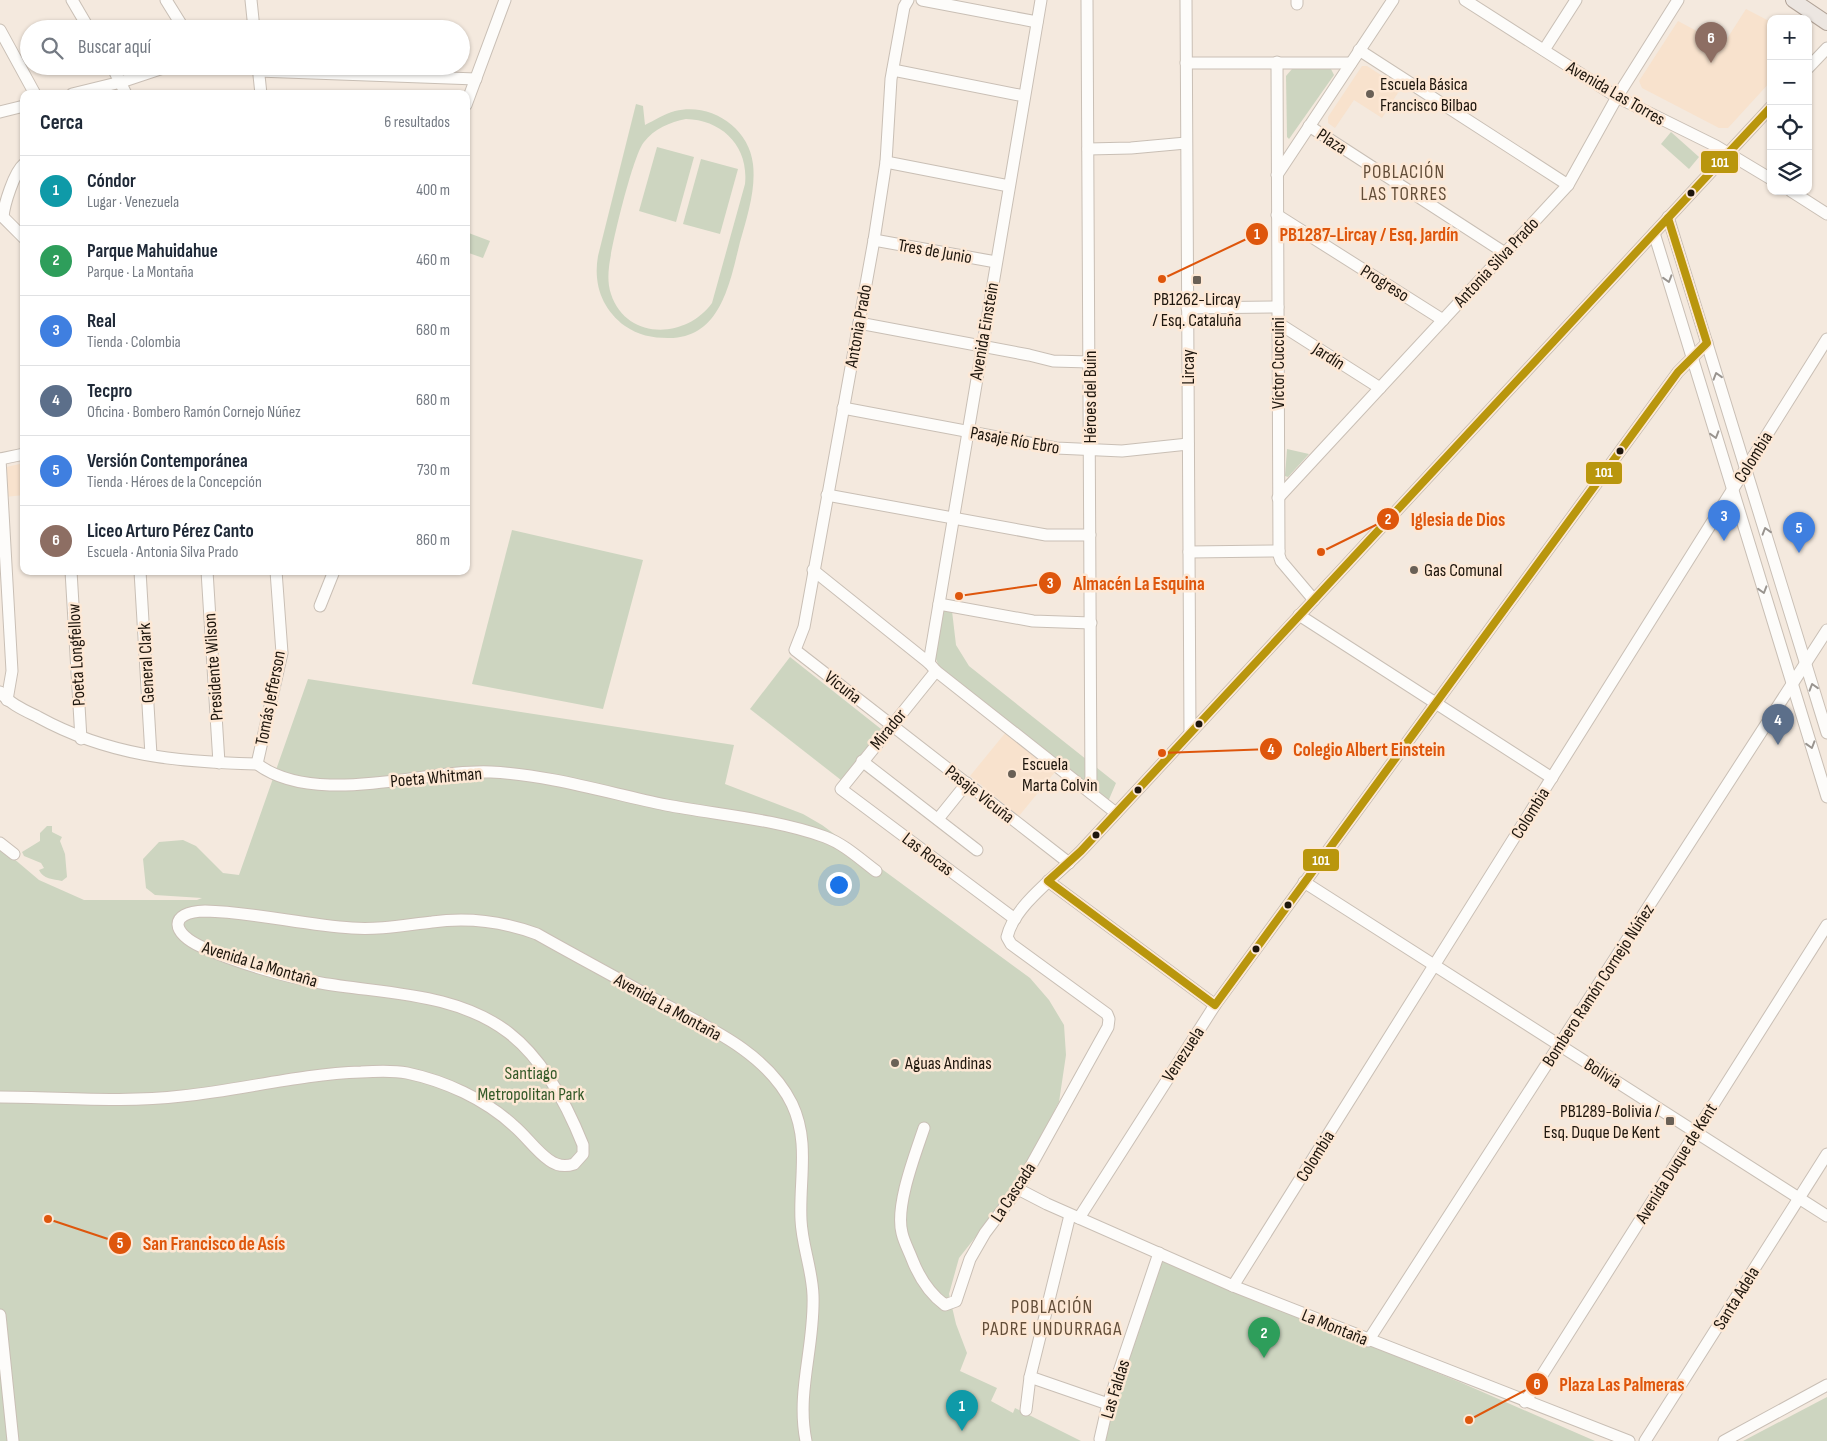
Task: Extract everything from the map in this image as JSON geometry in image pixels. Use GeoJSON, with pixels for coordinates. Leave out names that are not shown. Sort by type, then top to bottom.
{"type":"FeatureCollection","features":[{"type":"Feature","properties":{"kind":"main road"},"geometry":{"type":"LineString","coordinates":[[1799,2],[1827,23]]}},
{"type":"Feature","properties":{"kind":"street"},"geometry":{"type":"LineString","coordinates":[[72,0],[84,20]]}},
{"type":"Feature","properties":{"kind":"street"},"geometry":{"type":"LineString","coordinates":[[166,0],[178,20]]}},
{"type":"Feature","properties":{"kind":"street"},"geometry":{"type":"LineString","coordinates":[[250,0],[253,20]]}},
{"type":"Feature","properties":{"kind":"street"},"geometry":{"type":"LineString","coordinates":[[470,95],[505,0]]}},
{"type":"Feature","properties":{"kind":"street","name":"Antonia Prado"},"geometry":{"type":"LineString","coordinates":[[795,650],[804,628],[874,240],[886,162],[893,70],[904,8],[908,0]]}},
{"type":"Feature","properties":{"kind":"street"},"geometry":{"type":"LineString","coordinates":[[922,0],[946,2],[1037,22]]}},
{"type":"Feature","properties":{"kind":"street","name":"Avenida Einstein"},"geometry":{"type":"LineString","coordinates":[[932,667],[938,604],[1041,0]]}},
{"type":"Feature","properties":{"kind":"street","name":"Héroes del Buin"},"geometry":{"type":"LineString","coordinates":[[1087,0],[1091,793]]}},
{"type":"Feature","properties":{"kind":"street","name":"Lircay"},"geometry":{"type":"LineString","coordinates":[[1186,0],[1190,733]]}},
{"type":"Feature","properties":{"kind":"street"},"geometry":{"type":"LineString","coordinates":[[1277,175],[1393,0]]}},
{"type":"Feature","properties":{"kind":"street","name":"Avenida Las Torres"},"geometry":{"type":"LineString","coordinates":[[1465,0],[1617,97],[1728,152],[1767,176]]}},
{"type":"Feature","properties":{"kind":"street"},"geometry":{"type":"LineString","coordinates":[[1544,50],[1576,0]]}},
{"type":"Feature","properties":{"kind":"street","name":"Antonia Silva Prado"},"geometry":{"type":"LineString","coordinates":[[1278,498],[1568,185],[1617,97],[1678,0]]}},
{"type":"Feature","properties":{"kind":"street"},"geometry":{"type":"LineString","coordinates":[[0,30],[20,67]]}},
{"type":"Feature","properties":{"kind":"street"},"geometry":{"type":"LineString","coordinates":[[1812,64],[1827,48]]}},
{"type":"Feature","properties":{"kind":"street"},"geometry":{"type":"LineString","coordinates":[[1359,50],[1568,185]]}},
{"type":"Feature","properties":{"kind":"street","name":"Víctor Cuccuini"},"geometry":{"type":"LineString","coordinates":[[1277,62],[1278,551]]}},
{"type":"Feature","properties":{"kind":"street"},"geometry":{"type":"LineString","coordinates":[[1186,63],[1351,63]]}},
{"type":"Feature","properties":{"kind":"street"},"geometry":{"type":"LineString","coordinates":[[893,70],[1024,96]]}},
{"type":"Feature","properties":{"kind":"street"},"geometry":{"type":"LineString","coordinates":[[25,75],[33,90]]}},
{"type":"Feature","properties":{"kind":"street"},"geometry":{"type":"LineString","coordinates":[[117,75],[124,90]]}},
{"type":"Feature","properties":{"kind":"street"},"geometry":{"type":"LineString","coordinates":[[88,90],[142,75]]}},
{"type":"Feature","properties":{"kind":"street"},"geometry":{"type":"LineString","coordinates":[[259,75],[261,90]]}},
{"type":"Feature","properties":{"kind":"street"},"geometry":{"type":"LineString","coordinates":[[389,75],[476,79]]}},
{"type":"Feature","properties":{"kind":"street"},"geometry":{"type":"LineString","coordinates":[[0,112],[20,107]]}},
{"type":"Feature","properties":{"kind":"street"},"geometry":{"type":"LineString","coordinates":[[1015,919],[1048,881],[1069,863],[1116,813],[1767,111]]}},
{"type":"Feature","properties":{"kind":"street","name":"Plaza"},"geometry":{"type":"LineString","coordinates":[[1309,126],[1505,253]]}},
{"type":"Feature","properties":{"kind":"street"},"geometry":{"type":"LineString","coordinates":[[1088,149],[1131,148],[1186,143]]}},
{"type":"Feature","properties":{"kind":"street"},"geometry":{"type":"LineString","coordinates":[[886,162],[1009,186]]}},
{"type":"Feature","properties":{"kind":"street"},"geometry":{"type":"LineString","coordinates":[[20,168],[1,217],[20,234]]}},
{"type":"Feature","properties":{"kind":"street"},"geometry":{"type":"LineString","coordinates":[[1797,195],[1827,214]]}},
{"type":"Feature","properties":{"kind":"street","name":"Progreso"},"geometry":{"type":"LineString","coordinates":[[1277,215],[1443,320]]}},
{"type":"Feature","properties":{"kind":"street"},"geometry":{"type":"LineString","coordinates":[[1668,217],[1827,733]]}},
{"type":"Feature","properties":{"kind":"street"},"geometry":{"type":"LineString","coordinates":[[1654,232],[1827,797]]}},
{"type":"Feature","properties":{"kind":"street","name":"Tres de Junio"},"geometry":{"type":"LineString","coordinates":[[874,240],[996,262]]}},
{"type":"Feature","properties":{"kind":"street"},"geometry":{"type":"LineString","coordinates":[[1187,308],[1278,307]]}},
{"type":"Feature","properties":{"kind":"street"},"geometry":{"type":"LineString","coordinates":[[859,323],[982,346],[1049,361],[1090,362]]}},
{"type":"Feature","properties":{"kind":"street","name":"Jardín"},"geometry":{"type":"LineString","coordinates":[[1278,323],[1380,388]]}},
{"type":"Feature","properties":{"kind":"street","name":"Colombia"},"geometry":{"type":"LineString","coordinates":[[1233,1286],[1827,340]]}},
{"type":"Feature","properties":{"kind":"street","name":"Venezuela"},"geometry":{"type":"LineString","coordinates":[[1026,1410],[1030,1377],[1075,1216],[1215,1005],[1304,882],[1678,372],[1707,343]]}},
{"type":"Feature","properties":{"kind":"street","name":"Pasaje Río Ebro"},"geometry":{"type":"LineString","coordinates":[[843,408],[1056,448],[1136,450],[1188,444]]}},
{"type":"Feature","properties":{"kind":"street"},"geometry":{"type":"LineString","coordinates":[[4,696],[12,672],[0,459],[20,455]]}},
{"type":"Feature","properties":{"kind":"street"},"geometry":{"type":"LineString","coordinates":[[827,495],[953,516],[1046,535],[1090,535]]}},
{"type":"Feature","properties":{"kind":"street"},"geometry":{"type":"LineString","coordinates":[[1189,552],[1278,551],[1281,561],[1314,600]]}},
{"type":"Feature","properties":{"kind":"street"},"geometry":{"type":"LineString","coordinates":[[813,570],[1116,813]]}},
{"type":"Feature","properties":{"kind":"street","name":"Poeta Longfellow"},"geometry":{"type":"LineString","coordinates":[[71,575],[81,738]]}},
{"type":"Feature","properties":{"kind":"street","name":"General Clark"},"geometry":{"type":"LineString","coordinates":[[140,575],[151,756]]}},
{"type":"Feature","properties":{"kind":"street","name":"Presidente Wilson"},"geometry":{"type":"LineString","coordinates":[[207,575],[219,763]]}},
{"type":"Feature","properties":{"kind":"street","name":"Tomás Jefferson"},"geometry":{"type":"LineString","coordinates":[[257,764],[282,652],[276,575]]}},
{"type":"Feature","properties":{"kind":"street"},"geometry":{"type":"LineString","coordinates":[[320,606],[332,575]]}},
{"type":"Feature","properties":{"kind":"street"},"geometry":{"type":"LineString","coordinates":[[938,604],[1040,622],[1090,623]]}},
{"type":"Feature","properties":{"kind":"street"},"geometry":{"type":"LineString","coordinates":[[1299,615],[1552,778]]}},
{"type":"Feature","properties":{"kind":"street","name":"Bombero Ramón Cornejo Núñez"},"geometry":{"type":"LineString","coordinates":[[1368,1340],[1827,630]]}},
{"type":"Feature","properties":{"kind":"street","name":"Vicuña"},"geometry":{"type":"LineString","coordinates":[[795,650],[891,725]]}},
{"type":"Feature","properties":{"kind":"street","name":"Mirador"},"geometry":{"type":"LineString","coordinates":[[841,788],[891,725],[932,667]]}},
{"type":"Feature","properties":{"kind":"street","name":"Poeta Whitman"},"geometry":{"type":"LineString","coordinates":[[4,696],[81,738],[112,749],[151,756],[219,763],[257,764],[266,771],[288,778],[337,785],[490,772],[559,780],[663,804],[773,823],[805,831],[828,838],[876,870]]}},
{"type":"Feature","properties":{"kind":"street","name":"Pasaje Vicuña"},"geometry":{"type":"LineString","coordinates":[[891,725],[1069,863]]}},
{"type":"Feature","properties":{"kind":"street"},"geometry":{"type":"LineString","coordinates":[[862,761],[978,850]]}},
{"type":"Feature","properties":{"kind":"street"},"geometry":{"type":"LineString","coordinates":[[938,819],[967,783]]}},
{"type":"Feature","properties":{"kind":"street","name":"Las Rocas"},"geometry":{"type":"LineString","coordinates":[[841,788],[1015,919]]}},
{"type":"Feature","properties":{"kind":"street"},"geometry":{"type":"LineString","coordinates":[[0,843],[14,854]]}},
{"type":"Feature","properties":{"kind":"street"},"geometry":{"type":"LineString","coordinates":[[1048,881],[1215,1005]]}},
{"type":"Feature","properties":{"kind":"street","name":"Bolivia"},"geometry":{"type":"LineString","coordinates":[[1304,882],[1827,1216]]}},
{"type":"Feature","properties":{"kind":"street","name":"Avenida La Montaña"},"geometry":{"type":"LineString","coordinates":[[0,1096],[128,1100],[225,1091],[284,1079],[322,1074],[405,1072],[443,1084],[475,1098],[514,1126],[550,1160],[562,1166],[574,1164],[583,1154],[583,1145],[552,1085],[531,1053],[500,1027],[452,1004],[296,979],[200,946],[182,936],[178,929],[178,924],[182,917],[191,912],[205,911],[353,928],[384,928],[463,920],[483,921],[504,924],[536,934],[743,1049],[777,1083],[792,1105],[804,1148],[801,1220],[813,1293],[811,1352],[802,1398],[802,1421],[806,1441]]}},
{"type":"Feature","properties":{"kind":"street","name":"La Cascada"},"geometry":{"type":"LineString","coordinates":[[924,1128],[905,1193],[902,1232],[915,1267],[932,1296],[945,1305],[956,1301],[970,1259],[986,1233],[1018,1190],[1108,1026],[1109,1019],[1107,1014],[1011,944],[1007,937],[1015,919]]}},
{"type":"Feature","properties":{"kind":"street","name":"Avenida Duque de Kent"},"geometry":{"type":"LineString","coordinates":[[1525,1402],[1827,925]]}},
{"type":"Feature","properties":{"kind":"street","name":"Santa Adela"},"geometry":{"type":"LineString","coordinates":[[1645,1441],[1827,1154]]}},
{"type":"Feature","properties":{"kind":"street","name":"La Montaña"},"geometry":{"type":"LineString","coordinates":[[1018,1190],[1233,1286],[1525,1402],[1629,1441]]}},
{"type":"Feature","properties":{"kind":"street","name":"Las Faldas"},"geometry":{"type":"LineString","coordinates":[[1100,1440],[1108,1404],[1159,1253]]}},
{"type":"Feature","properties":{"kind":"street"},"geometry":{"type":"LineString","coordinates":[[0,1315],[13,1441]]}},
{"type":"Feature","properties":{"kind":"street"},"geometry":{"type":"LineString","coordinates":[[1030,1377],[1108,1404]]}},
{"type":"Feature","properties":{"kind":"street"},"geometry":{"type":"LineString","coordinates":[[1724,1441],[1827,1385]]}},
{"type":"Feature","properties":{"kind":"shaded area"},"geometry":{"type":"Polygon","coordinates":[[[1746,9],[1767,20],[1767,85],[1728,128],[1719,128],[1642,88],[1639,81],[1678,21],[1723,45],[1746,9]]]}},
{"type":"Feature","properties":{"kind":"shaded area","name":"Escuela Básica Francisco Bilbao"},"geometry":{"type":"Polygon","coordinates":[[[1362,66],[1367,66],[1401,88],[1382,118],[1354,100],[1335,128],[1328,123],[1328,117],[1362,66]]]}},
{"type":"Feature","properties":{"kind":"shaded area"},"geometry":{"type":"Polygon","coordinates":[[[20,464],[20,495],[5,497],[2,468],[20,464]]]}},
{"type":"Feature","properties":{"kind":"shaded area","name":"Escuela Marta Colvin"},"geometry":{"type":"Polygon","coordinates":[[[1006,732],[1055,772],[1019,816],[970,776],[1006,732]]]}},
{"type":"Feature","properties":{"kind":"green space"},"geometry":{"type":"Polygon","coordinates":[[[1292,69],[1331,69],[1334,75],[1289,139],[1287,137],[1286,76],[1292,69]]]}},
{"type":"Feature","properties":{"kind":"green space"},"geometry":{"type":"Polygon","coordinates":[[[636,104],[643,106],[645,125],[671,112],[688,109],[714,114],[726,120],[736,129],[750,151],[754,174],[752,194],[727,290],[711,319],[700,329],[686,336],[651,337],[630,329],[610,312],[601,295],[597,276],[598,256],[636,104]],[[686,119],[674,122],[657,130],[648,137],[639,150],[623,202],[608,274],[609,287],[619,309],[629,320],[642,327],[657,330],[672,329],[687,324],[701,315],[712,303],[745,184],[743,158],[738,147],[722,130],[711,124],[686,119]]]}},
{"type":"Feature","properties":{"kind":"green space"},"geometry":{"type":"Polygon","coordinates":[[[1671,132],[1699,157],[1689,169],[1661,144],[1671,132]]]}},
{"type":"Feature","properties":{"kind":"green space"},"geometry":{"type":"Polygon","coordinates":[[[657,147],[694,157],[676,222],[639,211],[657,147]]]}},
{"type":"Feature","properties":{"kind":"green space"},"geometry":{"type":"Polygon","coordinates":[[[701,159],[738,169],[720,234],[683,224],[701,159]]]}},
{"type":"Feature","properties":{"kind":"green space"},"geometry":{"type":"Polygon","coordinates":[[[470,234],[490,241],[483,258],[470,253],[470,234]]]}},
{"type":"Feature","properties":{"kind":"green space"},"geometry":{"type":"Polygon","coordinates":[[[1287,449],[1309,454],[1288,477],[1285,476],[1287,449]]]}},
{"type":"Feature","properties":{"kind":"green space"},"geometry":{"type":"Polygon","coordinates":[[[512,530],[643,560],[603,709],[472,684],[512,530]]]}},
{"type":"Feature","properties":{"kind":"green space"},"geometry":{"type":"Polygon","coordinates":[[[942,609],[952,611],[956,645],[969,666],[1116,783],[1107,804],[939,666],[935,657],[942,609]]]}},
{"type":"Feature","properties":{"kind":"green space"},"geometry":{"type":"Polygon","coordinates":[[[790,657],[881,729],[841,780],[750,709],[790,657]]]}},
{"type":"Feature","properties":{"kind":"green space","name":"Santiago Metropolitan Park"},"geometry":{"type":"Polygon","coordinates":[[[308,679],[734,745],[725,784],[803,814],[822,825],[1030,978],[1049,1000],[1064,1025],[1066,1055],[1059,1102],[1011,1192],[959,1258],[949,1294],[956,1324],[967,1353],[960,1371],[997,1388],[991,1401],[1013,1413],[1015,1408],[1081,1441],[0,1441],[0,847],[39,880],[84,900],[197,900],[202,898],[155,895],[146,888],[143,859],[159,842],[183,840],[196,846],[223,873],[239,875],[308,679]]]}},
{"type":"Feature","properties":{"kind":"green space"},"geometry":{"type":"Polygon","coordinates":[[[47,826],[52,826],[52,832],[62,837],[60,841],[65,854],[67,877],[62,881],[43,875],[39,870],[44,868],[41,863],[24,856],[22,852],[40,841],[40,833],[47,826]]]}},
{"type":"Feature","properties":{"kind":"green space"},"geometry":{"type":"Polygon","coordinates":[[[1160,1260],[1462,1383],[1595,1441],[1104,1441],[1119,1383],[1160,1260]]]}},
{"type":"Feature","properties":{"kind":"green space"},"geometry":{"type":"Polygon","coordinates":[[[1827,1397],[1827,1441],[1743,1441],[1827,1397]]]}},
{"type":"Feature","properties":{"kind":"transit line","name":"101"},"geometry":{"type":"LineString","coordinates":[[1668,218],[1767,111]]}},
{"type":"Feature","properties":{"kind":"transit line","name":"101"},"geometry":{"type":"LineString","coordinates":[[1668,218],[1707,343],[1678,372],[1215,1005],[1048,881],[1081,851],[1668,218]]}},
{"type":"Feature","properties":{"kind":"place","name":"Liceo Arturo Pérez Canto"},"geometry":{"type":"Point","coordinates":[1711,63]}},
{"type":"Feature","properties":{"kind":"place","name":"Escuela Básica Francisco Bilbao"},"geometry":{"type":"Point","coordinates":[1370,94]}},
{"type":"Feature","properties":{"kind":"place","name":"PB1287-Lircay / Esq. Jardín"},"geometry":{"type":"Point","coordinates":[1162,279]}},
{"type":"Feature","properties":{"kind":"place","name":"PB1262-Lircay / Esq. Cataluña"},"geometry":{"type":"Point","coordinates":[1197,280]}},
{"type":"Feature","properties":{"kind":"place","name":"Real"},"geometry":{"type":"Point","coordinates":[1724,541]}},
{"type":"Feature","properties":{"kind":"place","name":"Iglesia de Dios"},"geometry":{"type":"Point","coordinates":[1321,552]}},
{"type":"Feature","properties":{"kind":"place","name":"Versión Contemporánea"},"geometry":{"type":"Point","coordinates":[1799,553]}},
{"type":"Feature","properties":{"kind":"place","name":"Gas Comunal"},"geometry":{"type":"Point","coordinates":[1414,570]}},
{"type":"Feature","properties":{"kind":"place","name":"Almacén La Esquina"},"geometry":{"type":"Point","coordinates":[959,596]}},
{"type":"Feature","properties":{"kind":"place","name":"Tecpro"},"geometry":{"type":"Point","coordinates":[1778,745]}},
{"type":"Feature","properties":{"kind":"place","name":"Colegio Albert Einstein"},"geometry":{"type":"Point","coordinates":[1162,753]}},
{"type":"Feature","properties":{"kind":"place","name":"Escuela Marta Colvin"},"geometry":{"type":"Point","coordinates":[1012,774]}},
{"type":"Feature","properties":{"kind":"place","name":"Aguas Andinas"},"geometry":{"type":"Point","coordinates":[895,1063]}},
{"type":"Feature","properties":{"kind":"place","name":"PB1289-Bolivia / Esq. Duque De Kent"},"geometry":{"type":"Point","coordinates":[1670,1121]}},
{"type":"Feature","properties":{"kind":"place","name":"San Francisco de Asís"},"geometry":{"type":"Point","coordinates":[48,1219]}},
{"type":"Feature","properties":{"kind":"place","name":"Parque Mahuidahue"},"geometry":{"type":"Point","coordinates":[1264,1358]}},
{"type":"Feature","properties":{"kind":"place","name":"Plaza Las Palmeras"},"geometry":{"type":"Point","coordinates":[1469,1420]}},
{"type":"Feature","properties":{"kind":"place","name":"Cóndor"},"geometry":{"type":"Point","coordinates":[962,1431]}},
{"type":"Feature","properties":{"kind":"district","name":"POBLACIÓN LAS TORRES"},"geometry":{"type":"Point","coordinates":[1404,182]}},
{"type":"Feature","properties":{"kind":"district","name":"POBLACIÓN PADRE UNDURRAGA"},"geometry":{"type":"Point","coordinates":[1052,1317]}}]}
